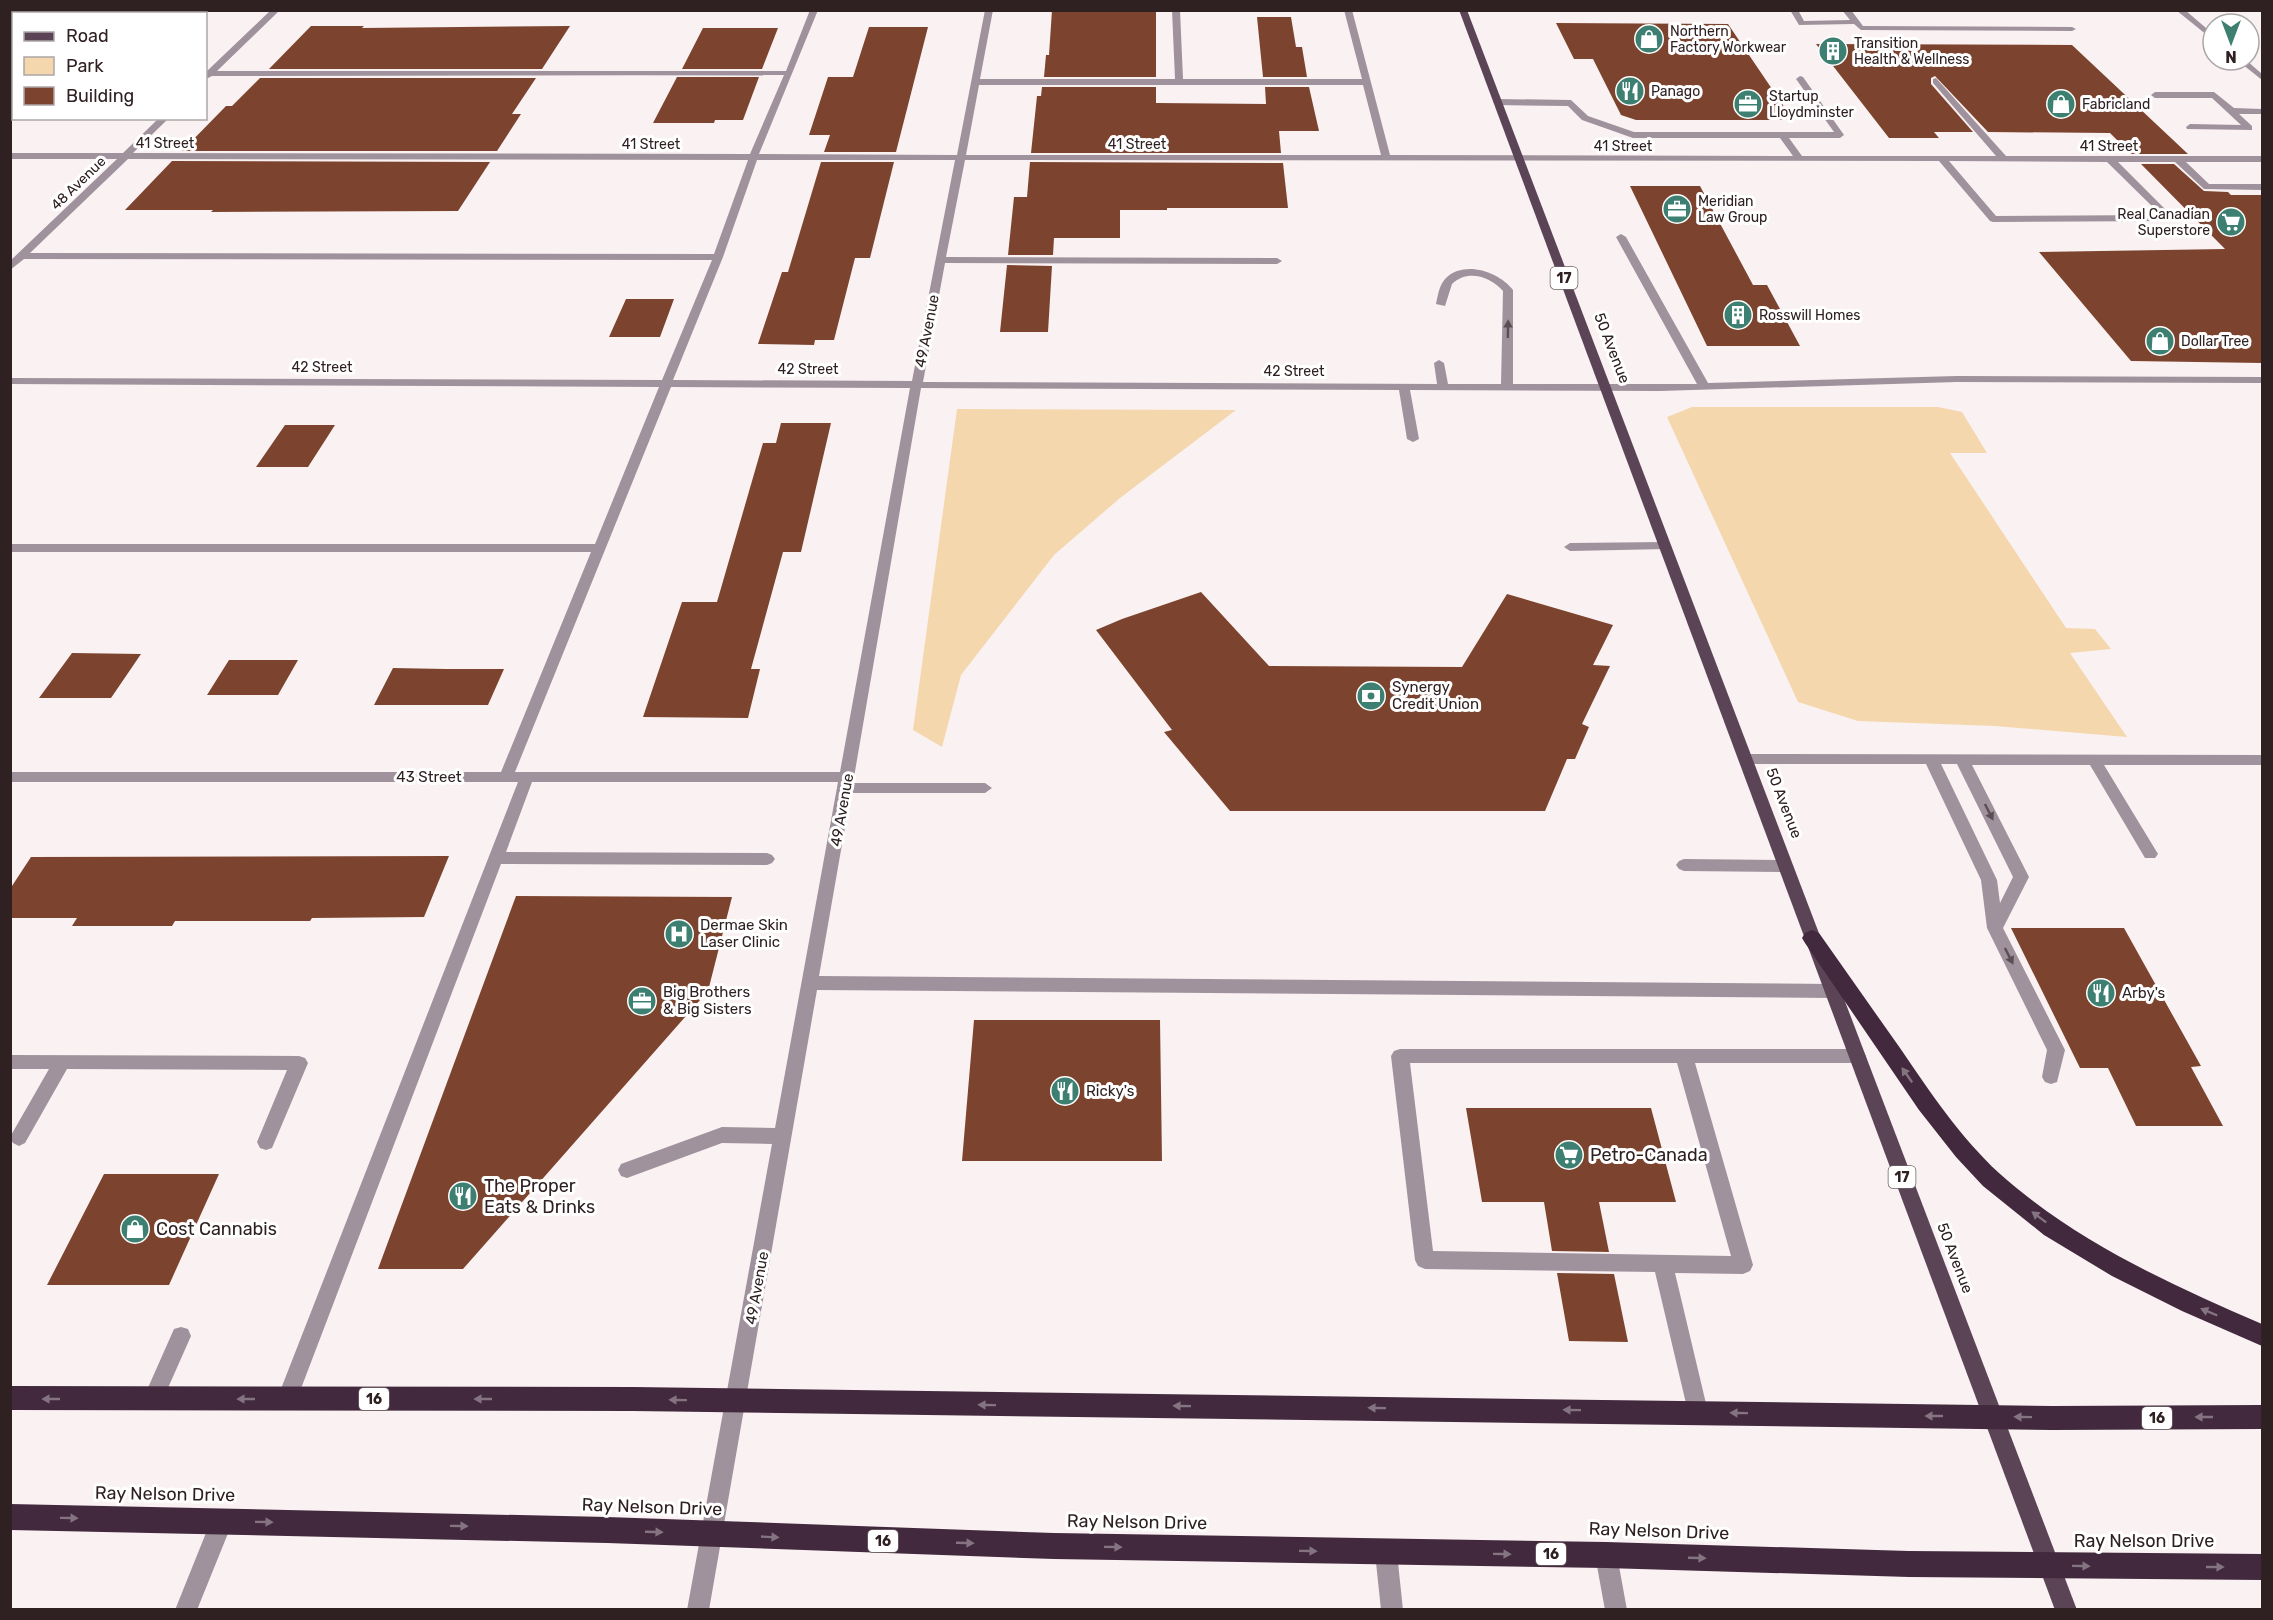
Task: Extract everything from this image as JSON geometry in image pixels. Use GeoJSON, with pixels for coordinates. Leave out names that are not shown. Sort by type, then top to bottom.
{"type":"FeatureCollection","features":[{"type":"Feature","properties":{"kind":"highway"},"geometry":{"type":"LineString","coordinates":[[1812,938],[1920,1094],[1947,1130],[1991,1179],[2055,1229],[2114,1264],[2198,1308],[2262,1335]]}},
{"type":"Feature","properties":{"kind":"highway","name":"16"},"geometry":{"type":"LineString","coordinates":[[10,1398],[737,1401],[1993,1417],[2262,1417]]}},
{"type":"Feature","properties":{"kind":"highway","name":"Ray Nelson Drive"},"geometry":{"type":"LineString","coordinates":[[10,1517],[1386,1553],[1606,1555],[1909,1564],[2262,1567]]}},
{"type":"Feature","properties":{"kind":"main road","name":"50 Avenue"},"geometry":{"type":"LineString","coordinates":[[1463,10],[2066,1610]]}},
{"type":"Feature","properties":{"kind":"street"},"geometry":{"type":"LineString","coordinates":[[207,76],[276,10]]}},
{"type":"Feature","properties":{"kind":"street"},"geometry":{"type":"LineString","coordinates":[[506,777],[718,257],[753,158],[814,10]]}},
{"type":"Feature","properties":{"kind":"street","name":"49 Avenue"},"geometry":{"type":"LineString","coordinates":[[698,1610],[917,385],[989,10]]}},
{"type":"Feature","properties":{"kind":"street"},"geometry":{"type":"LineString","coordinates":[[1176,10],[1179,82]]}},
{"type":"Feature","properties":{"kind":"street"},"geometry":{"type":"LineString","coordinates":[[1348,10],[1386,158]]}},
{"type":"Feature","properties":{"kind":"street"},"geometry":{"type":"LineString","coordinates":[[1794,10],[1802,22],[1856,22]]}},
{"type":"Feature","properties":{"kind":"street"},"geometry":{"type":"LineString","coordinates":[[1846,10],[1861,28],[2072,29]]}},
{"type":"Feature","properties":{"kind":"street"},"geometry":{"type":"LineString","coordinates":[[2180,10],[2201,28]]}},
{"type":"Feature","properties":{"kind":"street"},"geometry":{"type":"LineString","coordinates":[[207,76],[789,73]]}},
{"type":"Feature","properties":{"kind":"street"},"geometry":{"type":"LineString","coordinates":[[1497,102],[1571,102],[1585,118],[1633,135],[1840,135],[1800,79]]}},
{"type":"Feature","properties":{"kind":"street"},"geometry":{"type":"LineString","coordinates":[[1936,81],[2004,159]]}},
{"type":"Feature","properties":{"kind":"street"},"geometry":{"type":"LineString","coordinates":[[975,82],[1367,82]]}},
{"type":"Feature","properties":{"kind":"street"},"geometry":{"type":"LineString","coordinates":[[2155,95],[2214,95],[2249,128],[2190,127]]}},
{"type":"Feature","properties":{"kind":"street"},"geometry":{"type":"LineString","coordinates":[[2232,111],[2262,111]]}},
{"type":"Feature","properties":{"kind":"street","name":"48 Avenue"},"geometry":{"type":"LineString","coordinates":[[10,267],[163,120]]}},
{"type":"Feature","properties":{"kind":"street"},"geometry":{"type":"LineString","coordinates":[[1783,135],[1800,160]]}},
{"type":"Feature","properties":{"kind":"street","name":"41 Street"},"geometry":{"type":"LineString","coordinates":[[10,156],[2262,159]]}},
{"type":"Feature","properties":{"kind":"street"},"geometry":{"type":"LineString","coordinates":[[1943,160],[1993,219],[2169,218],[2110,159]]}},
{"type":"Feature","properties":{"kind":"street"},"geometry":{"type":"LineString","coordinates":[[2178,159],[2207,187],[2262,187]]}},
{"type":"Feature","properties":{"kind":"street"},"geometry":{"type":"LineString","coordinates":[[1621,237],[1705,387]]}},
{"type":"Feature","properties":{"kind":"street"},"geometry":{"type":"LineString","coordinates":[[23,255],[718,257]]}},
{"type":"Feature","properties":{"kind":"street"},"geometry":{"type":"LineString","coordinates":[[941,260],[1277,261]]}},
{"type":"Feature","properties":{"kind":"street"},"geometry":{"type":"LineString","coordinates":[[1441,304],[1448,283],[1460,275],[1483,274],[1503,283],[1508,290],[1507,387]]}},
{"type":"Feature","properties":{"kind":"street"},"geometry":{"type":"LineString","coordinates":[[1439,363],[1443,387]]}},
{"type":"Feature","properties":{"kind":"street","name":"42 Street"},"geometry":{"type":"LineString","coordinates":[[10,381],[1605,388],[1957,379],[2262,380]]}},
{"type":"Feature","properties":{"kind":"street"},"geometry":{"type":"LineString","coordinates":[[1404,387],[1413,439]]}},
{"type":"Feature","properties":{"kind":"street"},"geometry":{"type":"LineString","coordinates":[[1570,547],[1664,546]]}},
{"type":"Feature","properties":{"kind":"street"},"geometry":{"type":"LineString","coordinates":[[10,548],[599,548]]}},
{"type":"Feature","properties":{"kind":"street"},"geometry":{"type":"LineString","coordinates":[[1745,759],[2262,760]]}},
{"type":"Feature","properties":{"kind":"street"},"geometry":{"type":"LineString","coordinates":[[1930,759],[1989,880],[1995,928],[2056,1050],[2051,1077]]}},
{"type":"Feature","properties":{"kind":"street"},"geometry":{"type":"LineString","coordinates":[[1962,760],[2021,877],[1995,928]]}},
{"type":"Feature","properties":{"kind":"street"},"geometry":{"type":"LineString","coordinates":[[2094,760],[2150,854]]}},
{"type":"Feature","properties":{"kind":"street","name":"43 Street"},"geometry":{"type":"LineString","coordinates":[[10,777],[527,777],[846,782],[985,788]]}},
{"type":"Feature","properties":{"kind":"street"},"geometry":{"type":"LineString","coordinates":[[287,1400],[527,777]]}},
{"type":"Feature","properties":{"kind":"street"},"geometry":{"type":"LineString","coordinates":[[496,858],[767,859]]}},
{"type":"Feature","properties":{"kind":"street"},"geometry":{"type":"LineString","coordinates":[[1684,866],[1785,866]]}},
{"type":"Feature","properties":{"kind":"street"},"geometry":{"type":"LineString","coordinates":[[811,983],[1833,991]]}},
{"type":"Feature","properties":{"kind":"street"},"geometry":{"type":"LineString","coordinates":[[1684,1056],[1743,1265],[1425,1260],[1400,1056],[1684,1056],[1857,1056]]}},
{"type":"Feature","properties":{"kind":"street"},"geometry":{"type":"LineString","coordinates":[[10,1062],[299,1063],[266,1142]]}},
{"type":"Feature","properties":{"kind":"street"},"geometry":{"type":"LineString","coordinates":[[19,1138],[62,1062]]}},
{"type":"Feature","properties":{"kind":"street"},"geometry":{"type":"LineString","coordinates":[[627,1170],[722,1135],[784,1136]]}},
{"type":"Feature","properties":{"kind":"street"},"geometry":{"type":"LineString","coordinates":[[1663,1264],[1698,1412]]}},
{"type":"Feature","properties":{"kind":"street"},"geometry":{"type":"LineString","coordinates":[[153,1400],[181,1336]]}},
{"type":"Feature","properties":{"kind":"street"},"geometry":{"type":"LineString","coordinates":[[186,1610],[222,1521]]}},
{"type":"Feature","properties":{"kind":"street"},"geometry":{"type":"LineString","coordinates":[[1386,1553],[1392,1610]]}},
{"type":"Feature","properties":{"kind":"street"},"geometry":{"type":"LineString","coordinates":[[1606,1555],[1616,1610]]}},
{"type":"Feature","properties":{"kind":"green space"},"geometry":{"type":"Polygon","coordinates":[[[1692,407],[1938,407],[1962,412],[1987,453],[1950,453],[2066,628],[2095,629],[2111,649],[2070,653],[2127,737],[1995,726],[1858,721],[1798,702],[1667,417],[1692,407]]]}},
{"type":"Feature","properties":{"kind":"green space"},"geometry":{"type":"Polygon","coordinates":[[[957,409],[1236,410],[1120,498],[1054,555],[961,675],[942,747],[913,730],[957,409]]]}},
{"type":"Feature","properties":{"kind":"building"},"geometry":{"type":"Polygon","coordinates":[[[1052,10],[1156,10],[1156,77],[1044,77],[1046,55],[1049,55],[1052,10]]]}},
{"type":"Feature","properties":{"kind":"building"},"geometry":{"type":"Polygon","coordinates":[[[1257,17],[1291,17],[1296,47],[1302,47],[1307,77],[1263,77],[1257,17]]]}},
{"type":"Feature","properties":{"kind":"building"},"geometry":{"type":"Polygon","coordinates":[[[1556,23],[1728,24],[1793,120],[1636,120],[1621,115],[1593,59],[1574,59],[1556,23]]]}},
{"type":"Feature","properties":{"kind":"building"},"geometry":{"type":"Polygon","coordinates":[[[311,26],[364,26],[362,28],[570,26],[542,69],[269,69],[311,26]]]}},
{"type":"Feature","properties":{"kind":"building"},"geometry":{"type":"Polygon","coordinates":[[[869,27],[928,27],[896,152],[824,152],[830,135],[809,135],[828,77],[853,77],[869,27]]]}},
{"type":"Feature","properties":{"kind":"building"},"geometry":{"type":"Polygon","coordinates":[[[703,28],[778,28],[762,69],[682,69],[703,28]]]}},
{"type":"Feature","properties":{"kind":"building"},"geometry":{"type":"Polygon","coordinates":[[[1816,44],[2072,45],[2188,154],[2131,154],[2110,133],[1988,132],[1935,76],[1931,78],[1931,84],[1973,132],[1934,132],[1939,138],[1889,138],[1816,44]]]}},
{"type":"Feature","properties":{"kind":"building"},"geometry":{"type":"Polygon","coordinates":[[[677,77],[759,77],[743,120],[715,120],[714,123],[653,123],[677,77]]]}},
{"type":"Feature","properties":{"kind":"building"},"geometry":{"type":"Polygon","coordinates":[[[260,78],[536,78],[512,114],[521,114],[497,151],[182,151],[226,106],[232,106],[260,78]]]}},
{"type":"Feature","properties":{"kind":"building"},"geometry":{"type":"Polygon","coordinates":[[[1042,87],[1156,87],[1156,103],[1266,104],[1265,87],[1309,87],[1319,131],[1279,131],[1281,153],[1031,153],[1037,96],[1041,96],[1042,87]]]}},
{"type":"Feature","properties":{"kind":"building"},"geometry":{"type":"Polygon","coordinates":[[[172,161],[490,162],[458,211],[125,210],[172,161]]]}},
{"type":"Feature","properties":{"kind":"building"},"geometry":{"type":"Polygon","coordinates":[[[821,162],[894,162],[870,258],[855,258],[834,340],[815,340],[814,345],[758,344],[782,272],[788,272],[821,162]]]}},
{"type":"Feature","properties":{"kind":"building"},"geometry":{"type":"Polygon","coordinates":[[[1030,162],[1283,163],[1288,208],[1120,210],[1120,238],[1054,238],[1053,255],[1008,255],[1014,197],[1027,197],[1030,162]]]}},
{"type":"Feature","properties":{"kind":"building"},"geometry":{"type":"Polygon","coordinates":[[[2141,164],[2174,164],[2204,191],[2228,192],[2231,195],[2262,195],[2262,363],[2131,361],[2039,252],[2225,249],[2141,164]]]}},
{"type":"Feature","properties":{"kind":"building"},"geometry":{"type":"Polygon","coordinates":[[[1630,186],[1700,186],[1753,285],[1767,285],[1800,346],[1707,346],[1630,186]]]}},
{"type":"Feature","properties":{"kind":"building"},"geometry":{"type":"Polygon","coordinates":[[[1007,265],[1052,266],[1048,332],[1000,332],[1007,265]]]}},
{"type":"Feature","properties":{"kind":"building"},"geometry":{"type":"Polygon","coordinates":[[[626,299],[674,299],[660,337],[609,337],[626,299]]]}},
{"type":"Feature","properties":{"kind":"building"},"geometry":{"type":"Polygon","coordinates":[[[781,423],[831,423],[801,552],[783,552],[751,669],[760,669],[748,718],[643,717],[682,602],[717,602],[763,443],[776,443],[781,423]]]}},
{"type":"Feature","properties":{"kind":"building"},"geometry":{"type":"Polygon","coordinates":[[[285,425],[335,425],[308,467],[256,467],[285,425]]]}},
{"type":"Feature","properties":{"kind":"building","name":"Synergy Credit Union"},"geometry":{"type":"Polygon","coordinates":[[[1201,592],[1269,666],[1462,667],[1507,594],[1613,625],[1593,665],[1610,666],[1582,724],[1589,727],[1575,759],[1567,759],[1545,811],[1230,811],[1164,732],[1172,730],[1096,630],[1201,592]]]}},
{"type":"Feature","properties":{"kind":"building"},"geometry":{"type":"Polygon","coordinates":[[[72,653],[141,654],[111,698],[39,698],[72,653]]]}},
{"type":"Feature","properties":{"kind":"building"},"geometry":{"type":"Polygon","coordinates":[[[229,660],[298,660],[278,695],[207,695],[229,660]]]}},
{"type":"Feature","properties":{"kind":"building"},"geometry":{"type":"Polygon","coordinates":[[[393,668],[504,669],[488,705],[374,705],[393,668]]]}},
{"type":"Feature","properties":{"kind":"building"},"geometry":{"type":"Polygon","coordinates":[[[449,856],[424,917],[312,918],[310,921],[175,921],[172,926],[72,926],[77,918],[10,918],[10,889],[31,857],[449,856]]]}},
{"type":"Feature","properties":{"kind":"building"},"geometry":{"type":"Polygon","coordinates":[[[516,896],[732,897],[708,991],[463,1269],[378,1269],[516,896]]]}},
{"type":"Feature","properties":{"kind":"building","name":"Arby's"},"geometry":{"type":"Polygon","coordinates":[[[2011,928],[2124,928],[2201,1066],[2191,1067],[2223,1126],[2136,1126],[2108,1068],[2080,1068],[2011,928]]]}},
{"type":"Feature","properties":{"kind":"building","name":"Ricky's"},"geometry":{"type":"Polygon","coordinates":[[[974,1020],[1160,1020],[1162,1161],[962,1161],[974,1020]]]}},
{"type":"Feature","properties":{"kind":"building","name":"Petro-Canada"},"geometry":{"type":"Polygon","coordinates":[[[1466,1108],[1651,1108],[1676,1202],[1599,1202],[1609,1252],[1552,1251],[1544,1202],[1482,1202],[1466,1108]]]}},
{"type":"Feature","properties":{"kind":"building","name":"Cost Cannabis"},"geometry":{"type":"Polygon","coordinates":[[[104,1174],[219,1174],[169,1285],[47,1285],[104,1174]]]}},
{"type":"Feature","properties":{"kind":"building"},"geometry":{"type":"Polygon","coordinates":[[[1557,1273],[1614,1274],[1628,1342],[1569,1341],[1557,1273]]]}},
{"type":"Feature","properties":{"kind":"place","name":"Northern Factory Workwear"},"geometry":{"type":"Point","coordinates":[1649,39]}},
{"type":"Feature","properties":{"kind":"place","name":"Transition Health & Wellness"},"geometry":{"type":"Point","coordinates":[1833,51]}},
{"type":"Feature","properties":{"kind":"place","name":"Panago"},"geometry":{"type":"Point","coordinates":[1630,91]}},
{"type":"Feature","properties":{"kind":"place","name":"Startup Lloydminster"},"geometry":{"type":"Point","coordinates":[1748,104]}},
{"type":"Feature","properties":{"kind":"place","name":"Fabricland"},"geometry":{"type":"Point","coordinates":[2061,104]}},
{"type":"Feature","properties":{"kind":"place","name":"Meridian Law Group"},"geometry":{"type":"Point","coordinates":[1677,209]}},
{"type":"Feature","properties":{"kind":"place","name":"Real Canadian Superstore"},"geometry":{"type":"Point","coordinates":[2231,222]}},
{"type":"Feature","properties":{"kind":"place","name":"Rosswill Homes"},"geometry":{"type":"Point","coordinates":[1738,315]}},
{"type":"Feature","properties":{"kind":"place","name":"Dollar Tree"},"geometry":{"type":"Point","coordinates":[2160,341]}},
{"type":"Feature","properties":{"kind":"place","name":"Synergy Credit Union"},"geometry":{"type":"Point","coordinates":[1371,696]}},
{"type":"Feature","properties":{"kind":"place","name":"Dermae Skin Laser Clinic"},"geometry":{"type":"Point","coordinates":[679,934]}},
{"type":"Feature","properties":{"kind":"place","name":"Arby's"},"geometry":{"type":"Point","coordinates":[2101,993]}},
{"type":"Feature","properties":{"kind":"place","name":"Big Brothers & Big Sisters"},"geometry":{"type":"Point","coordinates":[642,1001]}},
{"type":"Feature","properties":{"kind":"place","name":"Ricky's"},"geometry":{"type":"Point","coordinates":[1065,1091]}},
{"type":"Feature","properties":{"kind":"place","name":"Petro-Canada"},"geometry":{"type":"Point","coordinates":[1569,1155]}},
{"type":"Feature","properties":{"kind":"place","name":"The Proper Eats & Drinks"},"geometry":{"type":"Point","coordinates":[463,1196]}},
{"type":"Feature","properties":{"kind":"place","name":"Cost Cannabis"},"geometry":{"type":"Point","coordinates":[135,1229]}}]}
